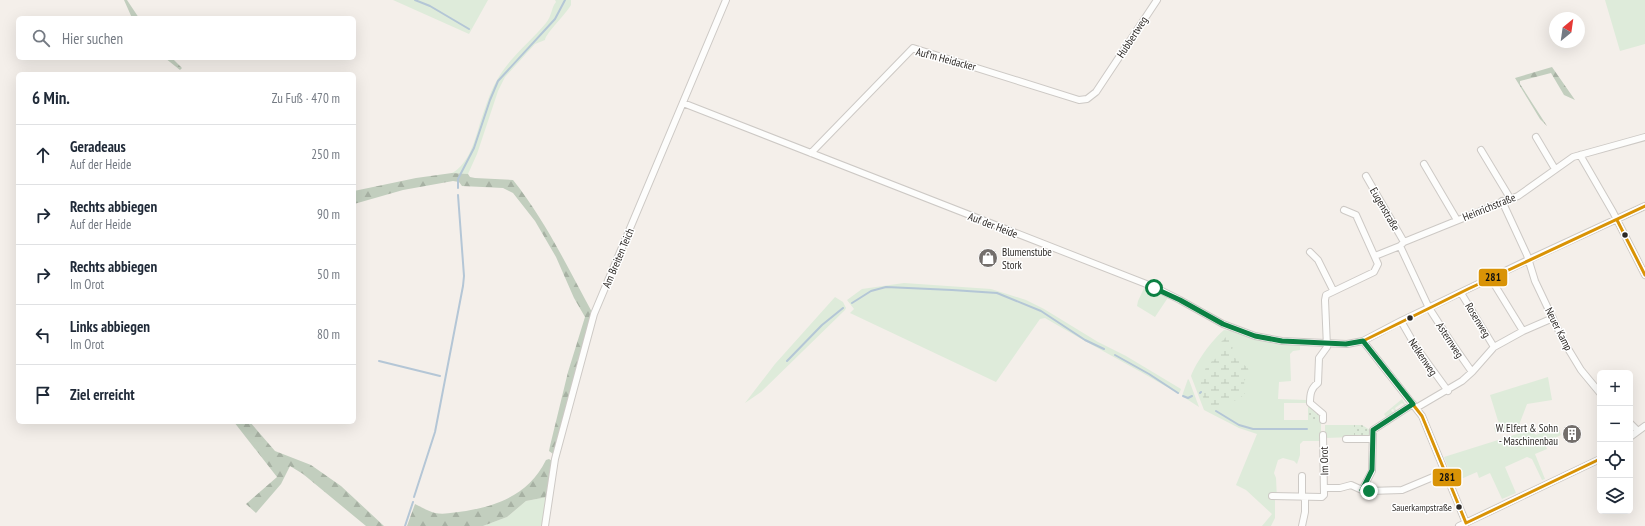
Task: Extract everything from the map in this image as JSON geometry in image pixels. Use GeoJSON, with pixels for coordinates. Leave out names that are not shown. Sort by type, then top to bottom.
{"type":"FeatureCollection","features":[{"type":"Feature","properties":{"kind":"street","name":"Am Breiten Teich"},"geometry":{"type":"LineString","coordinates":[[545,526],[555,459],[594,314],[726,0]]}},
{"type":"Feature","properties":{"kind":"street","name":"Hubbertweg"},"geometry":{"type":"LineString","coordinates":[[1108,75],[1157,0]]}},
{"type":"Feature","properties":{"kind":"street","name":"Auf'm Heidacker"},"geometry":{"type":"LineString","coordinates":[[811,154],[913,48],[1079,100],[1087,99],[1096,92],[1108,75]]}},
{"type":"Feature","properties":{"kind":"street","name":"Auf der Heide"},"geometry":{"type":"LineString","coordinates":[[683,103],[1154,288],[1241,332],[1282,341],[1346,344],[1363,341],[1401,321],[1492,279],[1528,260],[1645,206]]}},
{"type":"Feature","properties":{"kind":"street"},"geometry":{"type":"LineString","coordinates":[[1536,137],[1555,169]]}},
{"type":"Feature","properties":{"kind":"street","name":"Heinrichstraße"},"geometry":{"type":"LineString","coordinates":[[1375,256],[1502,201],[1518,196],[1573,157],[1645,137]]}},
{"type":"Feature","properties":{"kind":"street"},"geometry":{"type":"LineString","coordinates":[[1482,150],[1510,198]]}},
{"type":"Feature","properties":{"kind":"street"},"geometry":{"type":"LineString","coordinates":[[1580,155],[1617,220],[1645,275]]}},
{"type":"Feature","properties":{"kind":"street"},"geometry":{"type":"LineString","coordinates":[[1424,164],[1457,220]]}},
{"type":"Feature","properties":{"kind":"street","name":"Eugenstraße"},"geometry":{"type":"LineString","coordinates":[[1366,176],[1402,244],[1429,308]]}},
{"type":"Feature","properties":{"kind":"street","name":"Neuer Kamp"},"geometry":{"type":"LineString","coordinates":[[1502,201],[1528,260],[1535,281],[1564,342],[1581,370],[1597,389]]}},
{"type":"Feature","properties":{"kind":"street"},"geometry":{"type":"LineString","coordinates":[[1323,420],[1323,414],[1310,403],[1310,395],[1313,387],[1318,384],[1319,358],[1327,347],[1326,295],[1374,272],[1378,264],[1356,215],[1344,210]]}},
{"type":"Feature","properties":{"kind":"street"},"geometry":{"type":"LineString","coordinates":[[1310,252],[1318,260],[1334,290]]}},
{"type":"Feature","properties":{"kind":"street"},"geometry":{"type":"LineString","coordinates":[[1492,279],[1523,331]]}},
{"type":"Feature","properties":{"kind":"street","name":"Rosenweg"},"geometry":{"type":"LineString","coordinates":[[1461,293],[1494,347]]}},
{"type":"Feature","properties":{"kind":"street","name":"Asternweg"},"geometry":{"type":"LineString","coordinates":[[1429,308],[1472,372]]}},
{"type":"Feature","properties":{"kind":"street"},"geometry":{"type":"LineString","coordinates":[[1362,490],[1372,470],[1373,430],[1415,406],[1448,391],[1472,372],[1494,347],[1523,331],[1553,318]]}},
{"type":"Feature","properties":{"kind":"street","name":"Nelkenweg"},"geometry":{"type":"LineString","coordinates":[[1401,321],[1416,347],[1448,391]]}},
{"type":"Feature","properties":{"kind":"street"},"geometry":{"type":"LineString","coordinates":[[1363,341],[1415,406],[1426,423],[1466,523]]}},
{"type":"Feature","properties":{"kind":"street"},"geometry":{"type":"LineString","coordinates":[[1633,426],[1638,430]]}},
{"type":"Feature","properties":{"kind":"street"},"geometry":{"type":"LineString","coordinates":[[1633,434],[1645,426]]}},
{"type":"Feature","properties":{"kind":"street","name":"Im Orot"},"geometry":{"type":"LineString","coordinates":[[1272,496],[1322,497],[1324,495],[1323,435]]}},
{"type":"Feature","properties":{"kind":"street"},"geometry":{"type":"LineString","coordinates":[[1346,439],[1372,439]]}},
{"type":"Feature","properties":{"kind":"street"},"geometry":{"type":"LineString","coordinates":[[1460,526],[1597,460]]}},
{"type":"Feature","properties":{"kind":"street","name":"Im Orot"},"geometry":{"type":"LineString","coordinates":[[1324,488],[1340,488],[1351,485],[1362,490],[1369,491],[1402,490],[1445,472]]}},
{"type":"Feature","properties":{"kind":"street","name":"Im Orot"},"geometry":{"type":"LineString","coordinates":[[1302,476],[1304,512],[1302,526]]}},
{"type":"Feature","properties":{"kind":"green space"},"geometry":{"type":"Polygon","coordinates":[[[124,0],[127,0],[138,16],[131,16],[124,0]]]}},
{"type":"Feature","properties":{"kind":"green space"},"geometry":{"type":"Polygon","coordinates":[[[393,0],[488,0],[469,34],[393,0]]]}},
{"type":"Feature","properties":{"kind":"green space"},"geometry":{"type":"Polygon","coordinates":[[[555,0],[571,0],[571,5],[545,40],[535,44],[505,77],[498,91],[477,154],[468,174],[452,173],[463,164],[467,158],[476,137],[487,102],[497,80],[508,64],[548,20],[556,2],[555,0]]]}},
{"type":"Feature","properties":{"kind":"green space"},"geometry":{"type":"Polygon","coordinates":[[[1605,0],[1645,0],[1645,44],[1620,51],[1605,0]]]}},
{"type":"Feature","properties":{"kind":"green space"},"geometry":{"type":"Polygon","coordinates":[[[168,60],[174,60],[182,68],[180,70],[168,60]]]}},
{"type":"Feature","properties":{"kind":"green space"},"geometry":{"type":"Polygon","coordinates":[[[1552,67],[1575,100],[1564,95],[1551,73],[1520,81],[1520,84],[1547,126],[1540,119],[1515,78],[1552,67]]]}},
{"type":"Feature","properties":{"kind":"green space"},"geometry":{"type":"Polygon","coordinates":[[[452,173],[468,174],[470,177],[475,178],[513,180],[525,195],[546,228],[593,314],[553,454],[549,451],[550,446],[568,372],[585,317],[574,298],[556,257],[535,221],[513,193],[503,188],[462,186],[459,182],[453,181],[403,190],[356,203],[356,191],[416,178],[452,173]]]}},
{"type":"Feature","properties":{"kind":"green space"},"geometry":{"type":"Polygon","coordinates":[[[904,283],[991,289],[1026,300],[1044,309],[1098,342],[1126,356],[1181,389],[1179,394],[1045,318],[1040,319],[996,382],[850,313],[854,309],[847,300],[862,289],[904,283]]]}},
{"type":"Feature","properties":{"kind":"green space"},"geometry":{"type":"Polygon","coordinates":[[[1145,286],[1169,296],[1155,317],[1137,306],[1145,286]]]}},
{"type":"Feature","properties":{"kind":"green space"},"geometry":{"type":"Polygon","coordinates":[[[835,297],[843,302],[846,308],[845,310],[761,392],[745,403],[775,364],[835,297]]]}},
{"type":"Feature","properties":{"kind":"green space"},"geometry":{"type":"Polygon","coordinates":[[[1224,330],[1268,342],[1300,344],[1300,350],[1293,351],[1290,354],[1291,381],[1279,382],[1278,399],[1308,400],[1309,403],[1284,403],[1284,420],[1321,420],[1321,441],[1303,441],[1300,444],[1300,455],[1297,464],[1294,461],[1283,458],[1278,460],[1274,473],[1276,478],[1277,499],[1275,499],[1275,518],[1271,526],[1262,526],[1272,514],[1246,490],[1236,485],[1257,434],[1239,428],[1204,410],[1191,376],[1197,364],[1214,339],[1224,330]]]}},
{"type":"Feature","properties":{"kind":"green space"},"geometry":{"type":"Polygon","coordinates":[[[1226,337],[1234,341],[1231,355],[1248,368],[1249,374],[1244,381],[1245,393],[1236,400],[1218,405],[1216,411],[1210,409],[1204,401],[1199,381],[1208,364],[1218,357],[1221,342],[1226,337]]]}},
{"type":"Feature","properties":{"kind":"green space"},"geometry":{"type":"Polygon","coordinates":[[[1548,377],[1552,400],[1527,404],[1519,425],[1496,433],[1494,428],[1499,424],[1490,395],[1548,377]]]}},
{"type":"Feature","properties":{"kind":"green space"},"geometry":{"type":"Polygon","coordinates":[[[1188,379],[1189,380],[1199,407],[1182,396],[1188,379]]]}},
{"type":"Feature","properties":{"kind":"green space"},"geometry":{"type":"Polygon","coordinates":[[[1402,399],[1406,406],[1402,403],[1395,408],[1396,413],[1393,409],[1391,410],[1394,414],[1386,420],[1384,419],[1386,417],[1384,414],[1402,399]]]}},
{"type":"Feature","properties":{"kind":"green space"},"geometry":{"type":"Polygon","coordinates":[[[1308,407],[1312,407],[1321,415],[1321,420],[1308,420],[1308,407]]]}},
{"type":"Feature","properties":{"kind":"green space"},"geometry":{"type":"Polygon","coordinates":[[[236,424],[252,424],[275,451],[311,465],[341,486],[384,526],[366,526],[303,474],[290,466],[281,484],[256,513],[246,504],[277,477],[236,424]]]}},
{"type":"Feature","properties":{"kind":"green space"},"geometry":{"type":"Polygon","coordinates":[[[1557,424],[1561,435],[1545,443],[1547,449],[1535,454],[1545,479],[1542,480],[1532,459],[1527,457],[1505,467],[1516,493],[1502,499],[1490,473],[1479,478],[1477,472],[1454,482],[1444,457],[1530,430],[1536,435],[1557,424]]]}},
{"type":"Feature","properties":{"kind":"green space"},"geometry":{"type":"Polygon","coordinates":[[[1325,425],[1354,425],[1354,437],[1325,438],[1325,425]]]}},
{"type":"Feature","properties":{"kind":"green space"},"geometry":{"type":"Polygon","coordinates":[[[1354,425],[1362,425],[1370,430],[1370,438],[1354,437],[1354,425]]]}},
{"type":"Feature","properties":{"kind":"green space"},"geometry":{"type":"Polygon","coordinates":[[[549,459],[552,461],[547,497],[526,501],[507,517],[483,526],[407,526],[415,504],[432,512],[443,514],[466,511],[491,505],[513,496],[532,481],[546,460],[549,459]]]}},
{"type":"Feature","properties":{"kind":"green space"},"geometry":{"type":"Polygon","coordinates":[[[547,497],[543,526],[483,526],[507,517],[526,501],[547,497]]]}},
{"type":"Feature","properties":{"kind":"waterway"},"geometry":{"type":"LineString","coordinates":[[415,0],[430,6],[469,29]]}},
{"type":"Feature","properties":{"kind":"waterway"},"geometry":{"type":"LineString","coordinates":[[458,188],[458,179],[474,148],[498,81],[555,19],[565,0]]}},
{"type":"Feature","properties":{"kind":"waterway"},"geometry":{"type":"LineString","coordinates":[[414,497],[435,432],[463,286],[464,276],[458,195]]}},
{"type":"Feature","properties":{"kind":"waterway"},"geometry":{"type":"LineString","coordinates":[[852,303],[871,291],[886,287],[997,293],[1041,311],[1085,340],[1104,349]]}},
{"type":"Feature","properties":{"kind":"waterway"},"geometry":{"type":"LineString","coordinates":[[787,361],[822,325],[843,308]]}},
{"type":"Feature","properties":{"kind":"waterway"},"geometry":{"type":"LineString","coordinates":[[1115,355],[1149,374],[1178,393]]}},
{"type":"Feature","properties":{"kind":"waterway"},"geometry":{"type":"LineString","coordinates":[[379,361],[440,376]]}},
{"type":"Feature","properties":{"kind":"waterway"},"geometry":{"type":"LineString","coordinates":[[1183,396],[1188,398],[1192,396]]}},
{"type":"Feature","properties":{"kind":"waterway"},"geometry":{"type":"LineString","coordinates":[[1216,411],[1239,425],[1253,429],[1307,429]]}},
{"type":"Feature","properties":{"kind":"waterway"},"geometry":{"type":"LineString","coordinates":[[405,526],[413,502]]}},
{"type":"Feature","properties":{"kind":"transit line","name":"281"},"geometry":{"type":"LineString","coordinates":[[1597,460],[1466,523],[1422,416],[1363,341],[1468,289],[1645,206]]}},
{"type":"Feature","properties":{"kind":"transit line","name":"281"},"geometry":{"type":"LineString","coordinates":[[1617,220],[1645,275]]}},
{"type":"Feature","properties":{"kind":"place","name":"Blumenstube Stork"},"geometry":{"type":"Point","coordinates":[988,258]}},
{"type":"Feature","properties":{"kind":"place","name":"W. Elfert & Sohn - Maschinenbau"},"geometry":{"type":"Point","coordinates":[1572,434]}},
{"type":"Feature","properties":{"kind":"place","name":"Sauerkampstraße"},"geometry":{"type":"Point","coordinates":[1459,507]}},
{"type":"Feature","properties":{"kind":"route"},"geometry":{"type":"LineString","coordinates":[[1154,288],[1180,300],[1223,324],[1255,336],[1282,341],[1346,344],[1363,341],[1413,404],[1373,430],[1372,470],[1362,490],[1369,491]]}}]}
